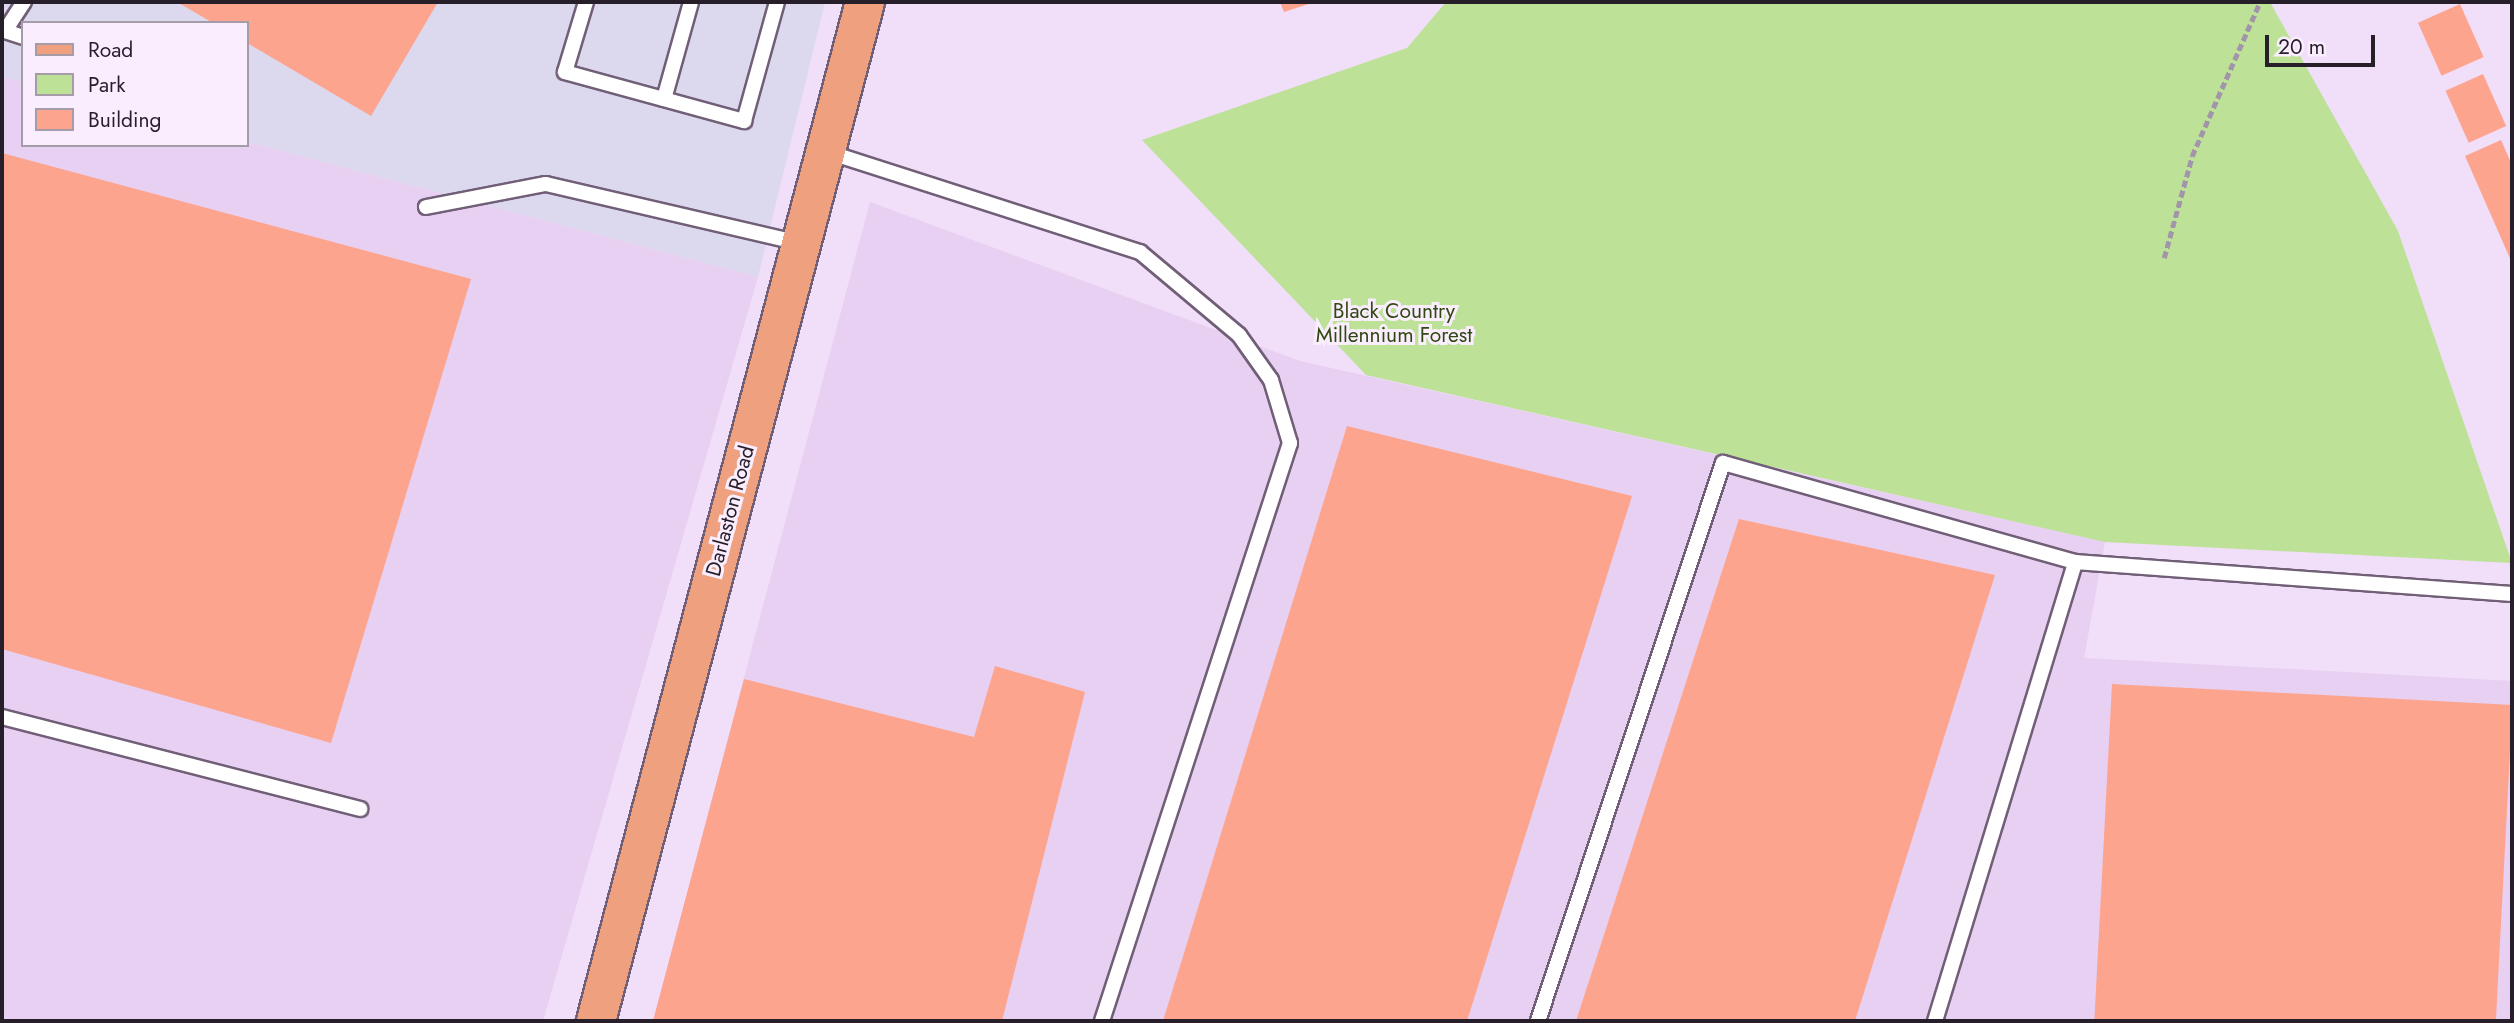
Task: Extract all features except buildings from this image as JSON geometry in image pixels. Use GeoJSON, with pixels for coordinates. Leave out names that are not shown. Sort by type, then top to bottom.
{"type":"FeatureCollection","features":[{"type":"Feature","properties":{"kind":"main road","name":"Darlaston Road"},"geometry":{"type":"LineString","coordinates":[[596,1021],[866,2]]}},
{"type":"Feature","properties":{"kind":"lane"},"geometry":{"type":"LineString","coordinates":[[21,36],[4,31],[24,2]]}},
{"type":"Feature","properties":{"kind":"lane"},"geometry":{"type":"LineString","coordinates":[[586,2],[565,72],[744,121],[777,2]]}},
{"type":"Feature","properties":{"kind":"lane"},"geometry":{"type":"LineString","coordinates":[[664,99],[691,2]]}},
{"type":"Feature","properties":{"kind":"lane"},"geometry":{"type":"LineString","coordinates":[[827,152],[1140,252],[1239,335],[1271,380],[1290,443],[1102,1021]]}},
{"type":"Feature","properties":{"kind":"lane"},"geometry":{"type":"LineString","coordinates":[[426,207],[546,184],[800,243]]}},
{"type":"Feature","properties":{"kind":"lane"},"geometry":{"type":"LineString","coordinates":[[1538,1021],[1723,463],[2075,562],[2512,594]]}},
{"type":"Feature","properties":{"kind":"lane"},"geometry":{"type":"LineString","coordinates":[[1935,1021],[2075,562]]}},
{"type":"Feature","properties":{"kind":"lane"},"geometry":{"type":"LineString","coordinates":[[2,717],[360,809]]}},
{"type":"Feature","properties":{"kind":"path"},"geometry":{"type":"LineString","coordinates":[[2164,258],[2192,156],[2260,2]]}},
{"type":"Feature","properties":{"kind":"shaded area"},"geometry":{"type":"Polygon","coordinates":[[[2,2],[825,2],[758,277],[248,142],[248,21],[21,21],[21,82],[2,77],[2,2]]]}},
{"type":"Feature","properties":{"kind":"shaded area"},"geometry":{"type":"Polygon","coordinates":[[[2,77],[21,82],[21,147],[248,147],[248,142],[758,277],[543,1021],[2,1021],[2,77]]]}},
{"type":"Feature","properties":{"kind":"shaded area"},"geometry":{"type":"Polygon","coordinates":[[[870,202],[1300,361],[2105,542],[2084,658],[2512,681],[2512,1021],[653,1021],[870,202]]]}},
{"type":"Feature","properties":{"kind":"green space","name":"Black Country Millennium Forest"},"geometry":{"type":"Polygon","coordinates":[[[1446,2],[2270,2],[2398,231],[2512,563],[2105,542],[1366,375],[1142,140],[1407,48],[1446,2]]]}}]}
